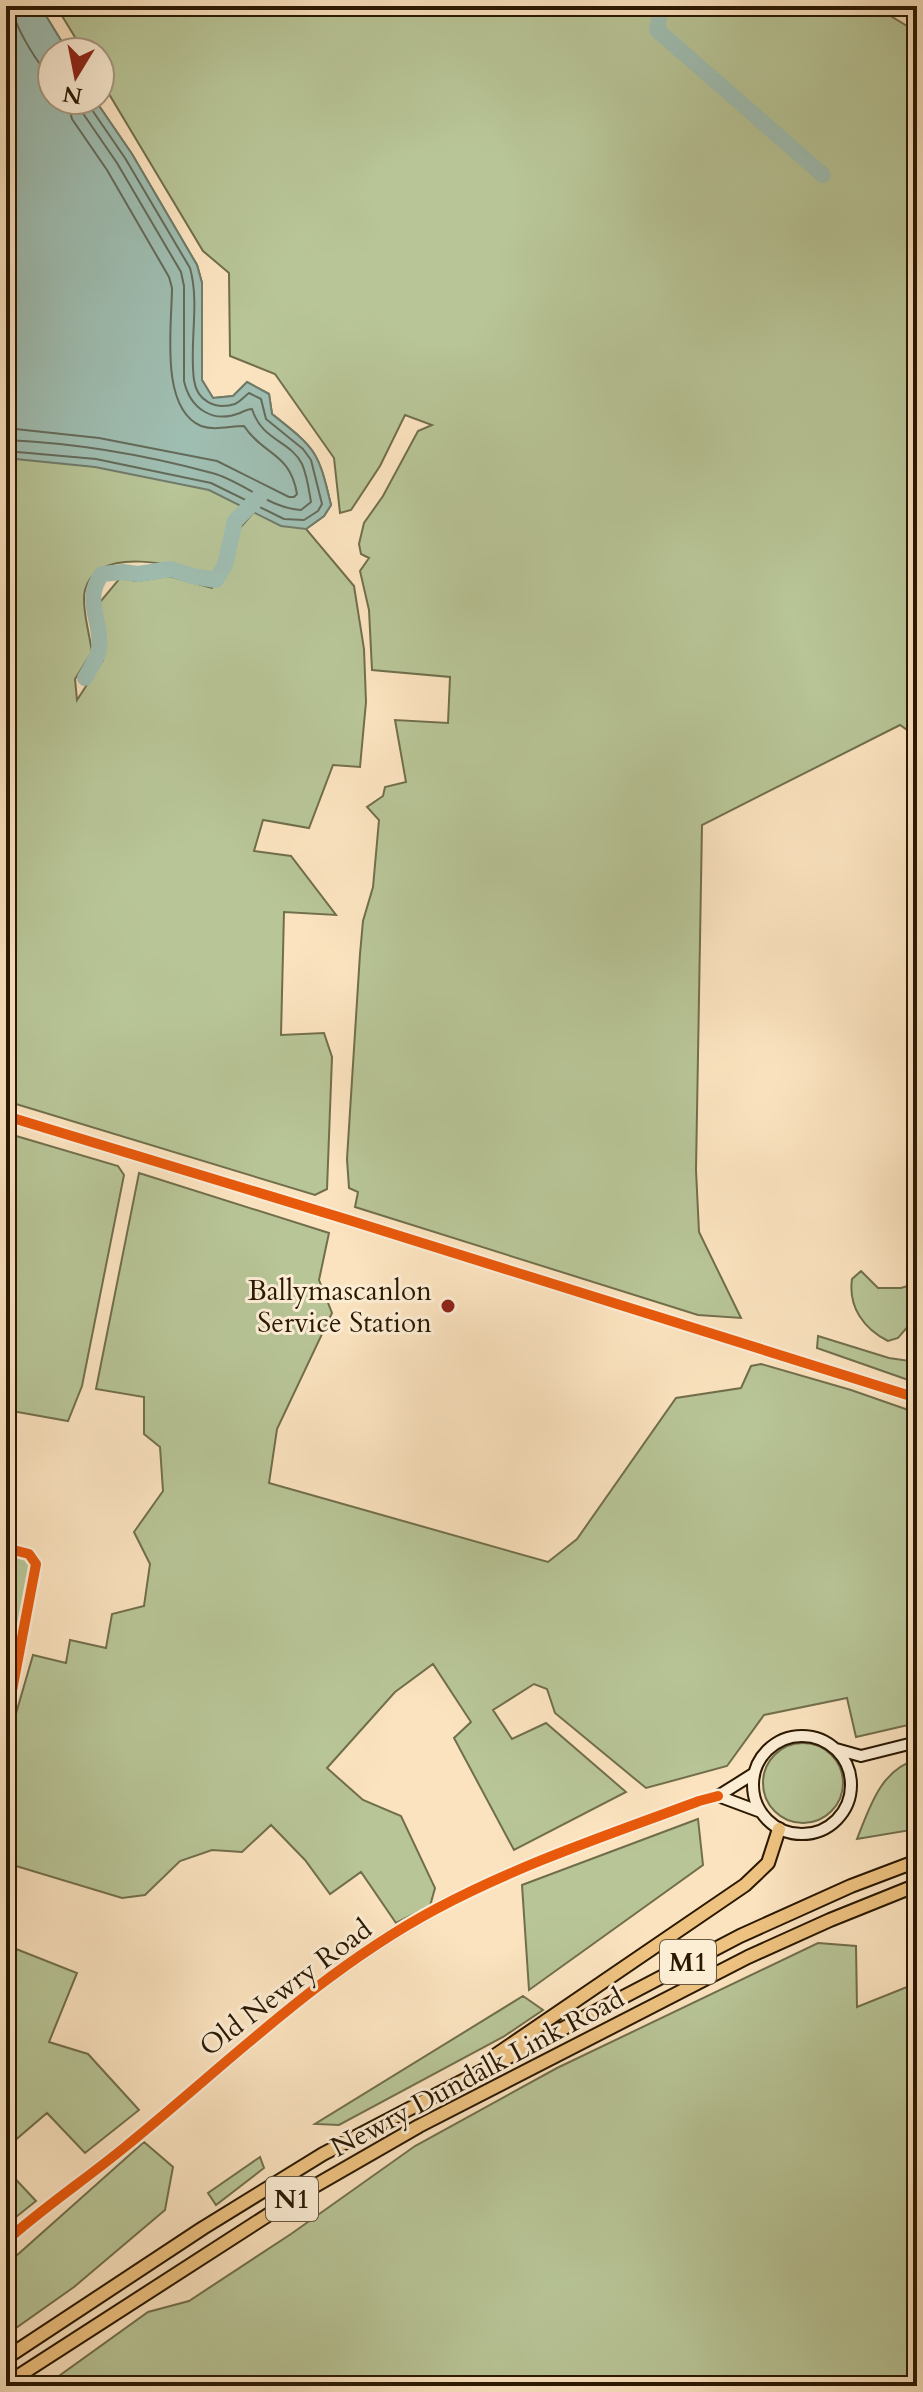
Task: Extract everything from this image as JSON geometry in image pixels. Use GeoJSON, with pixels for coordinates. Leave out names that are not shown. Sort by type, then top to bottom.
{"type":"FeatureCollection","features":[{"type":"Feature","properties":{"kind":"highway"},"geometry":{"type":"LineString","coordinates":[[466,2078],[507,2045],[745,1885],[768,1863],[779,1829]]}},
{"type":"Feature","properties":{"kind":"highway","name":"M1"},"geometry":{"type":"LineString","coordinates":[[466,2078],[740,1936],[851,1886],[917,1861]]}},
{"type":"Feature","properties":{"kind":"highway"},"geometry":{"type":"LineString","coordinates":[[864,1906],[917,1885]]}},
{"type":"Feature","properties":{"kind":"highway"},"geometry":{"type":"LineString","coordinates":[[864,1906],[917,1891]]}},
{"type":"Feature","properties":{"kind":"highway","name":"Newry Dundalk Link Road"},"geometry":{"type":"LineString","coordinates":[[6,2384],[179,2271],[387,2143],[748,1957],[864,1906]]}},
{"type":"Feature","properties":{"kind":"highway","name":"Newry Dundalk Link Road"},"geometry":{"type":"LineString","coordinates":[[6,2358],[203,2228],[323,2154],[466,2078]]}},
{"type":"Feature","properties":{"kind":"main road"},"geometry":{"type":"LineString","coordinates":[[6,1116],[212,1177],[917,1398]]}},
{"type":"Feature","properties":{"kind":"main road"},"geometry":{"type":"LineString","coordinates":[[761,1812],[752,1791],[753,1774],[760,1758],[772,1745],[787,1738],[804,1735],[821,1739],[836,1749],[861,1756],[917,1742]]}},
{"type":"Feature","properties":{"kind":"main road"},"geometry":{"type":"LineString","coordinates":[[718,1796],[761,1812],[779,1829],[793,1834],[809,1834],[824,1829],[837,1820],[846,1808],[851,1793],[851,1777],[846,1762],[836,1749]]}},
{"type":"Feature","properties":{"kind":"main road"},"geometry":{"type":"LineString","coordinates":[[851,1777],[861,1756]]}},
{"type":"Feature","properties":{"kind":"main road","name":"Old Newry Road"},"geometry":{"type":"LineString","coordinates":[[6,2241],[30,2219],[125,2148],[285,2012],[373,1946],[436,1909],[532,1863],[718,1796],[748,1780],[753,1774]]}},
{"type":"Feature","properties":{"kind":"street"},"geometry":{"type":"LineString","coordinates":[[6,1548],[29,1554],[36,1564],[6,1722]]}},
{"type":"Feature","properties":{"kind":"green space"},"geometry":{"type":"Polygon","coordinates":[[[6,6],[40,6],[58,36],[36,36],[36,116],[106,116],[132,154],[197,265],[202,283],[202,380],[213,398],[233,396],[247,382],[269,394],[272,414],[307,444],[322,472],[331,505],[324,516],[306,529],[354,586],[364,649],[366,702],[360,767],[333,765],[309,828],[263,820],[254,851],[291,856],[336,915],[284,912],[281,1035],[324,1033],[332,1057],[327,1189],[315,1195],[6,1101],[6,204],[48,242],[101,322],[100,373],[168,460],[185,464],[209,451],[228,430],[237,428],[281,438],[296,471],[290,489],[270,486],[254,491],[228,523],[221,563],[213,576],[180,567],[141,562],[122,562],[93,575],[84,596],[92,652],[75,679],[77,700],[103,660],[100,602],[120,578],[137,581],[169,576],[212,588],[226,574],[239,529],[265,499],[301,495],[305,470],[297,446],[285,434],[239,420],[222,423],[190,451],[169,451],[145,411],[111,370],[111,319],[104,307],[52,234],[6,193],[6,6]]]}},
{"type":"Feature","properties":{"kind":"green space"},"geometry":{"type":"Polygon","coordinates":[[[56,6],[874,6],[917,32],[917,737],[900,725],[702,825],[696,1170],[699,1232],[741,1318],[698,1315],[355,1207],[358,1192],[349,1188],[347,1159],[363,921],[373,887],[379,820],[367,807],[383,796],[385,787],[406,782],[395,720],[448,723],[450,677],[372,670],[369,610],[360,571],[369,558],[361,554],[359,544],[364,523],[383,496],[418,431],[432,425],[405,415],[380,466],[351,510],[340,513],[334,458],[275,374],[230,356],[229,273],[203,251],[116,106],[116,36],[74,36],[56,6]]]}},
{"type":"Feature","properties":{"kind":"green space"},"geometry":{"type":"Polygon","coordinates":[[[6,1133],[118,1166],[124,1175],[82,1386],[68,1421],[6,1410],[6,1133]]]}},
{"type":"Feature","properties":{"kind":"green space"},"geometry":{"type":"Polygon","coordinates":[[[139,1173],[329,1233],[319,1280],[332,1313],[277,1429],[269,1483],[548,1562],[577,1539],[676,1398],[741,1388],[751,1366],[761,1364],[917,1413],[917,1723],[856,1737],[847,1698],[764,1715],[727,1766],[646,1788],[555,1713],[547,1689],[534,1684],[493,1710],[512,1739],[546,1723],[626,1792],[514,1850],[454,1738],[471,1722],[433,1664],[395,1692],[327,1768],[363,1800],[401,1816],[435,1888],[430,1906],[396,1923],[361,1872],[330,1894],[305,1860],[271,1825],[242,1852],[212,1850],[180,1861],[145,1895],[122,1898],[6,1863],[6,1764],[15,1717],[33,1655],[66,1663],[70,1640],[106,1648],[112,1614],[144,1606],[150,1564],[134,1532],[163,1491],[160,1447],[144,1434],[144,1397],[96,1389],[139,1173]]]}},
{"type":"Feature","properties":{"kind":"green space"},"geometry":{"type":"Polygon","coordinates":[[[861,1271],[878,1288],[901,1288],[917,1283],[917,1316],[898,1338],[888,1341],[879,1336],[855,1308],[852,1279],[861,1271]]]}},
{"type":"Feature","properties":{"kind":"green space"},"geometry":{"type":"Polygon","coordinates":[[[818,1336],[889,1358],[917,1362],[917,1383],[817,1348],[818,1336]]]}},
{"type":"Feature","properties":{"kind":"green space"},"geometry":{"type":"Polygon","coordinates":[[[6,1554],[27,1559],[31,1565],[9,1687],[6,1687],[6,1554]]]}},
{"type":"Feature","properties":{"kind":"green space"},"geometry":{"type":"Polygon","coordinates":[[[803,1743],[818,1746],[831,1755],[840,1768],[843,1783],[840,1798],[831,1811],[818,1820],[803,1823],[788,1820],[775,1811],[766,1798],[763,1783],[766,1768],[775,1755],[788,1746],[803,1743]]]}},
{"type":"Feature","properties":{"kind":"green space"},"geometry":{"type":"Polygon","coordinates":[[[917,1760],[917,1829],[857,1839],[885,1781],[905,1764],[917,1760]]]}},
{"type":"Feature","properties":{"kind":"green space"},"geometry":{"type":"Polygon","coordinates":[[[698,1819],[703,1865],[529,1990],[522,1885],[698,1819]]]}},
{"type":"Feature","properties":{"kind":"green space"},"geometry":{"type":"Polygon","coordinates":[[[818,1943],[856,1946],[857,2007],[917,1983],[917,2386],[45,2386],[148,2312],[189,2301],[291,2234],[415,2146],[557,2068],[818,1943]]]}},
{"type":"Feature","properties":{"kind":"green space"},"geometry":{"type":"Polygon","coordinates":[[[6,1945],[77,1973],[49,2042],[88,2054],[139,2110],[85,2153],[47,2113],[6,2148],[6,1945]]]}},
{"type":"Feature","properties":{"kind":"green space"},"geometry":{"type":"Polygon","coordinates":[[[523,1996],[543,2010],[503,2037],[339,2125],[315,2124],[523,1996]]]}},
{"type":"Feature","properties":{"kind":"green space"},"geometry":{"type":"Polygon","coordinates":[[[144,2142],[173,2167],[165,2210],[74,2287],[6,2335],[6,2265],[144,2142]]]}},
{"type":"Feature","properties":{"kind":"green space"},"geometry":{"type":"Polygon","coordinates":[[[260,2157],[264,2168],[216,2205],[208,2193],[260,2157]]]}},
{"type":"Feature","properties":{"kind":"green space"},"geometry":{"type":"Polygon","coordinates":[[[6,2169],[36,2201],[6,2225],[6,2169]]]}},
{"type":"Feature","properties":{"kind":"water"},"geometry":{"type":"Polygon","coordinates":[[[6,6],[40,6],[58,36],[36,36],[36,116],[106,116],[132,154],[197,265],[202,283],[202,380],[213,398],[233,396],[247,382],[269,394],[272,414],[313,452],[331,505],[324,516],[306,529],[281,526],[209,490],[95,467],[6,458],[6,6]]]}},
{"type":"Feature","properties":{"kind":"waterway"},"geometry":{"type":"LineString","coordinates":[[661,6],[657,30],[823,175]]}},
{"type":"Feature","properties":{"kind":"waterway"},"geometry":{"type":"LineString","coordinates":[[85,678],[99,649],[93,602],[96,584],[102,574],[138,574],[171,569],[216,580],[225,565],[235,521],[260,496]]}},
{"type":"Feature","properties":{"kind":"cycle path"},"geometry":{"type":"LineString","coordinates":[[6,1116],[917,1398]]}},
{"type":"Feature","properties":{"kind":"cycle path"},"geometry":{"type":"LineString","coordinates":[[6,1548],[29,1554],[36,1564],[6,1722]]}},
{"type":"Feature","properties":{"kind":"cycle path"},"geometry":{"type":"LineString","coordinates":[[6,2241],[125,2147],[275,2020],[393,1934],[436,1909],[533,1864],[718,1796]]}},
{"type":"Feature","properties":{"kind":"place","name":"Ballymascanlon Service Station"},"geometry":{"type":"Point","coordinates":[448,1306]}}]}
